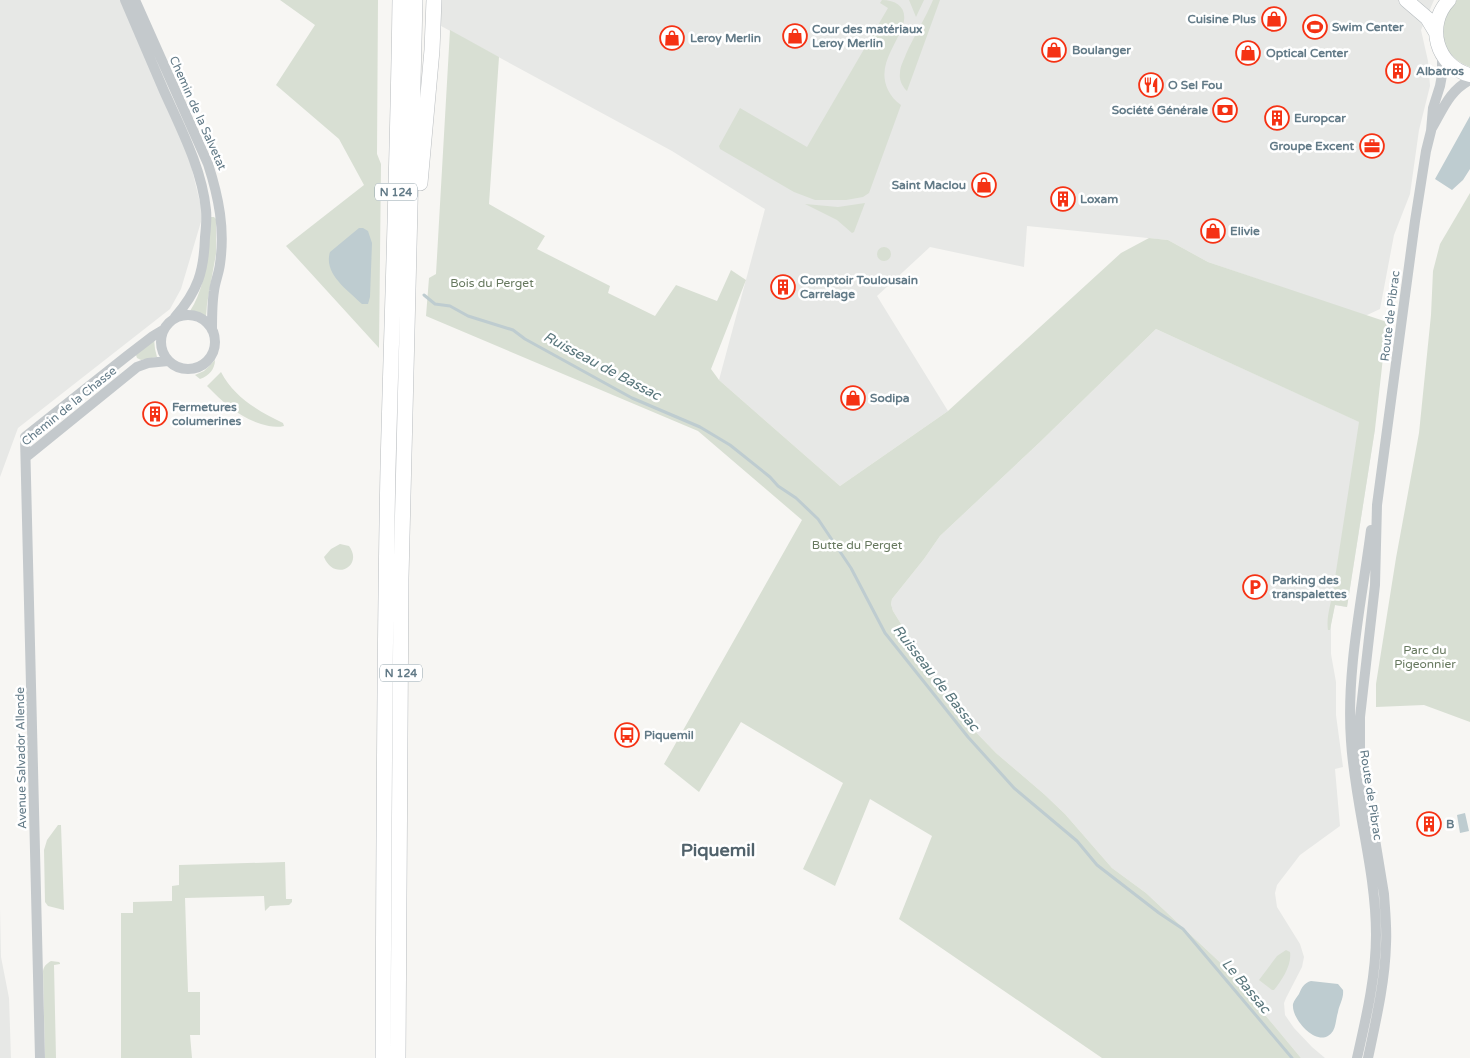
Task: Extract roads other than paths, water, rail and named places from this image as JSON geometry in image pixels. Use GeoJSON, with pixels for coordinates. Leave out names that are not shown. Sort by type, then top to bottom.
{"type":"FeatureCollection","features":[{"type":"Feature","properties":{"kind":"highway","name":"N 124"},"geometry":{"type":"LineString","coordinates":[[382,1058],[387,556],[400,0]]}},
{"type":"Feature","properties":{"kind":"highway","name":"N 124"},"geometry":{"type":"LineString","coordinates":[[398,1058],[402,578],[415,0]]}},
{"type":"Feature","properties":{"kind":"highway"},"geometry":{"type":"LineString","coordinates":[[409,289],[417,225],[432,50],[434,0]]}},
{"type":"Feature","properties":{"kind":"main road"},"geometry":{"type":"LineString","coordinates":[[1406,0],[1428,18],[1436,32]]}},
{"type":"Feature","properties":{"kind":"main road"},"geometry":{"type":"LineString","coordinates":[[1449,0],[1440,13],[1436,26],[1437,44],[1442,55],[1452,67],[1470,75]]}},
{"type":"Feature","properties":{"kind":"street","name":"Chemin de la Salvetat"},"geometry":{"type":"LineString","coordinates":[[125,0],[182,129],[203,189],[206,211],[202,272],[194,292],[175,317]]}},
{"type":"Feature","properties":{"kind":"street","name":"Chemin de la Salvetat"},"geometry":{"type":"LineString","coordinates":[[135,0],[208,164],[217,191],[223,238],[220,266],[214,290],[212,330]]}},
{"type":"Feature","properties":{"kind":"street","name":"Route de Pibrac"},"geometry":{"type":"LineString","coordinates":[[1368,1058],[1380,998],[1386,944],[1384,894],[1360,748],[1360,709],[1375,585],[1378,505],[1415,221],[1431,131],[1433,108],[1442,75],[1442,55]]}},
{"type":"Feature","properties":{"kind":"street","name":"Route de Pibrac"},"geometry":{"type":"LineString","coordinates":[[1431,131],[1453,92],[1470,80]]}},
{"type":"Feature","properties":{"kind":"street"},"geometry":{"type":"LineString","coordinates":[[192,315],[207,323],[212,330],[214,349],[211,356],[202,365],[184,369],[168,361],[163,354],[160,338],[166,325],[175,317],[192,315]]}},
{"type":"Feature","properties":{"kind":"street","name":"Chemin de la Chasse"},"geometry":{"type":"LineString","coordinates":[[26,457],[25,437],[127,356],[163,330]]}},
{"type":"Feature","properties":{"kind":"street","name":"Chemin de la Chasse"},"geometry":{"type":"LineString","coordinates":[[26,457],[137,367],[148,363],[168,361]]}},
{"type":"Feature","properties":{"kind":"street","name":"Avenue Salvador Allende"},"geometry":{"type":"LineString","coordinates":[[26,457],[40,1058]]}},
{"type":"Feature","properties":{"kind":"street","name":"Route de Pibrac"},"geometry":{"type":"LineString","coordinates":[[1357,1058],[1371,990],[1376,935],[1372,878],[1353,772],[1350,715],[1351,687],[1371,526],[1378,505]]}},
{"type":"Feature","properties":{"kind":"waterway","name":"Ruisseau de Bassac"},"geometry":{"type":"LineString","coordinates":[[424,295],[435,304],[450,306],[468,316],[513,330],[525,339],[632,398],[700,427],[730,445],[770,477],[778,486],[796,498],[818,519],[851,568],[885,633],[968,737],[1014,788],[1077,841],[1097,865],[1183,929],[1292,1058]]}},
{"type":"Feature","properties":{"kind":"place","name":"Cuisine Plus"},"geometry":{"type":"Point","coordinates":[1274,19]}},
{"type":"Feature","properties":{"kind":"place","name":"Swim Center"},"geometry":{"type":"Point","coordinates":[1315,27]}},
{"type":"Feature","properties":{"kind":"place","name":"Cour des matériaux Leroy Merlin"},"geometry":{"type":"Point","coordinates":[795,36]}},
{"type":"Feature","properties":{"kind":"place","name":"Leroy Merlin"},"geometry":{"type":"Point","coordinates":[672,38]}},
{"type":"Feature","properties":{"kind":"place","name":"Boulanger"},"geometry":{"type":"Point","coordinates":[1054,50]}},
{"type":"Feature","properties":{"kind":"place","name":"Optical Center"},"geometry":{"type":"Point","coordinates":[1248,53]}},
{"type":"Feature","properties":{"kind":"place","name":"Albatros"},"geometry":{"type":"Point","coordinates":[1398,71]}},
{"type":"Feature","properties":{"kind":"place","name":"O Sel Fou"},"geometry":{"type":"Point","coordinates":[1151,85]}},
{"type":"Feature","properties":{"kind":"place","name":"Société Générale"},"geometry":{"type":"Point","coordinates":[1225,110]}},
{"type":"Feature","properties":{"kind":"place","name":"Europcar"},"geometry":{"type":"Point","coordinates":[1277,118]}},
{"type":"Feature","properties":{"kind":"place","name":"Groupe Excent"},"geometry":{"type":"Point","coordinates":[1372,146]}},
{"type":"Feature","properties":{"kind":"place","name":"Saint Maclou"},"geometry":{"type":"Point","coordinates":[984,185]}},
{"type":"Feature","properties":{"kind":"place","name":"Loxam"},"geometry":{"type":"Point","coordinates":[1063,199]}},
{"type":"Feature","properties":{"kind":"place","name":"Elivie"},"geometry":{"type":"Point","coordinates":[1213,231]}},
{"type":"Feature","properties":{"kind":"place","name":"Comptoir Toulousain Carrelage"},"geometry":{"type":"Point","coordinates":[783,287]}},
{"type":"Feature","properties":{"kind":"place","name":"Sodipa"},"geometry":{"type":"Point","coordinates":[853,398]}},
{"type":"Feature","properties":{"kind":"place","name":"Fermetures columerines"},"geometry":{"type":"Point","coordinates":[155,414]}},
{"type":"Feature","properties":{"kind":"place","name":"Parking des transpalettes"},"geometry":{"type":"Point","coordinates":[1255,587]}},
{"type":"Feature","properties":{"kind":"place","name":"Piquemil"},"geometry":{"type":"Point","coordinates":[627,735]}},
{"type":"Feature","properties":{"kind":"place","name":"B"},"geometry":{"type":"Point","coordinates":[1429,824]}},
{"type":"Feature","properties":{"kind":"district","name":"Piquemil"},"geometry":{"type":"Point","coordinates":[718,850]}},
{"type":"Feature","properties":{"kind":"park label","name":"Bois du Perget"},"geometry":{"type":"Point","coordinates":[492,283]}},
{"type":"Feature","properties":{"kind":"park label","name":"Butte du Perget"},"geometry":{"type":"Point","coordinates":[857,545]}},
{"type":"Feature","properties":{"kind":"park label","name":"Parc du Pigeonnier"},"geometry":{"type":"Point","coordinates":[1425,657]}},
{"type":"Feature","properties":{"kind":"water label","name":"Le Bassac"},"geometry":{"type":"Point","coordinates":[1246,986]}}]}
